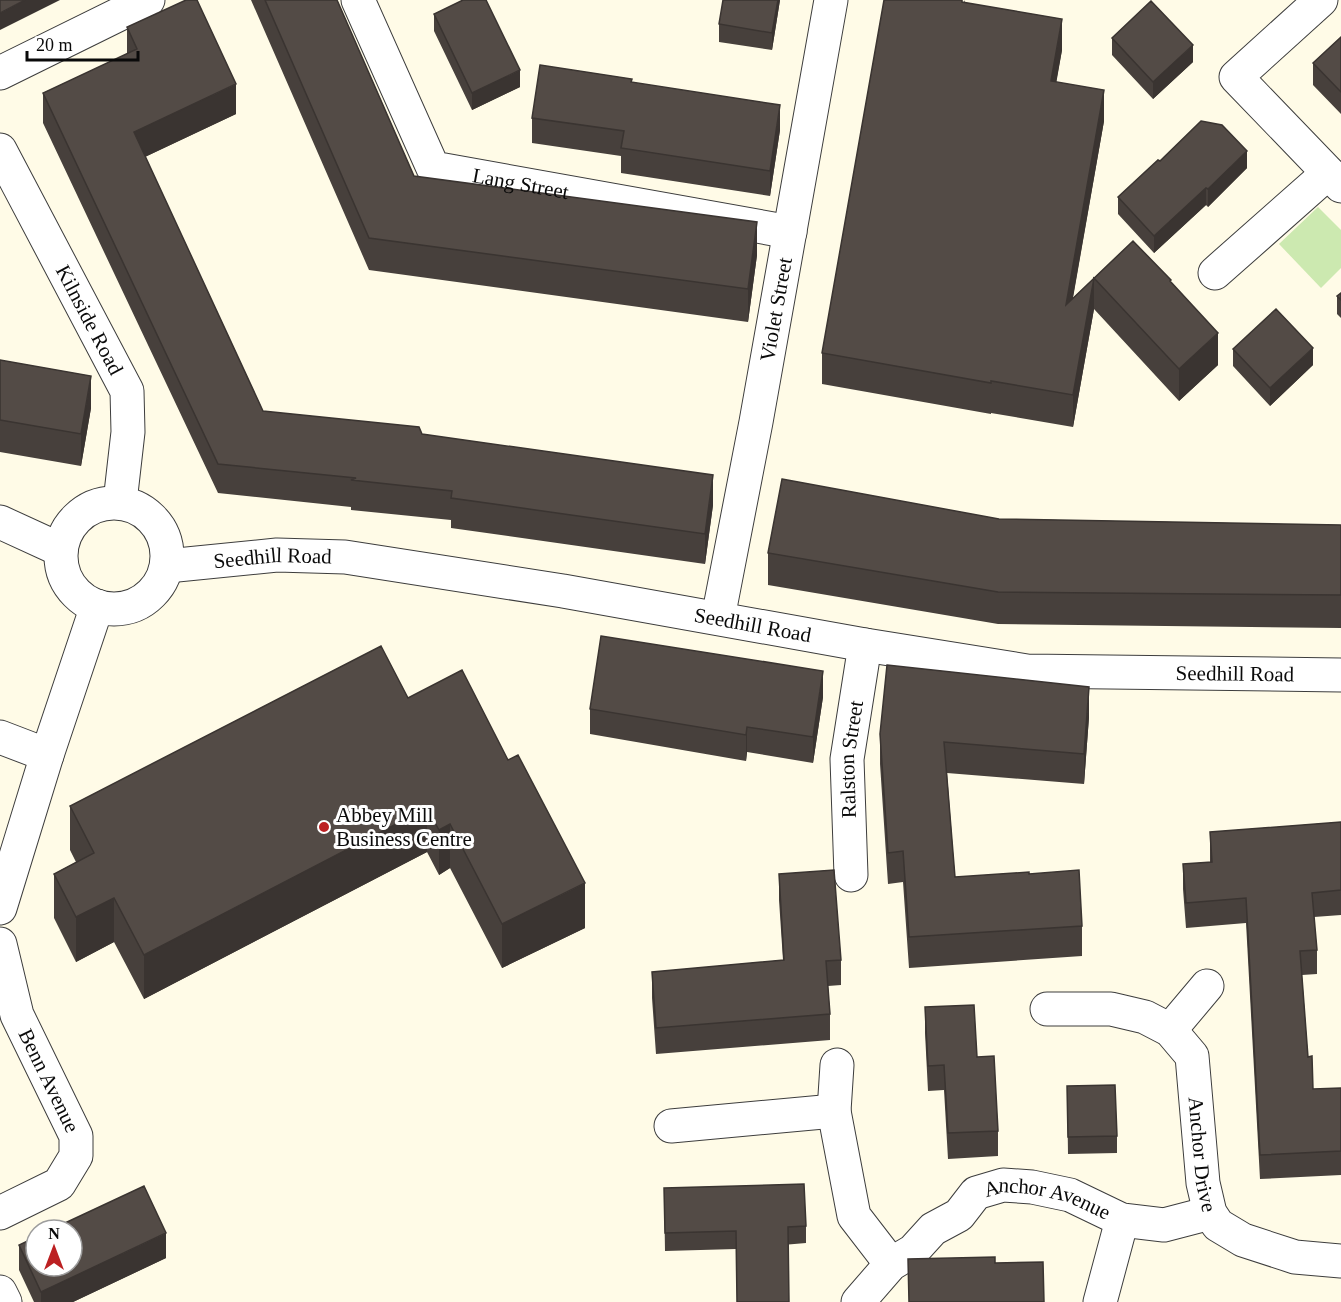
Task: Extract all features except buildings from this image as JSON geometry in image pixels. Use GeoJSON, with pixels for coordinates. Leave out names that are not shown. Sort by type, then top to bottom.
{"type":"FeatureCollection","features":[{"type":"Feature","properties":{"kind":"street"},"geometry":{"type":"LineString","coordinates":[[0,73],[148,0]]}},
{"type":"Feature","properties":{"kind":"street","name":"Lang Street"},"geometry":{"type":"LineString","coordinates":[[358,0],[434,168],[790,232]]}},
{"type":"Feature","properties":{"kind":"street","name":"Violet Street"},"geometry":{"type":"LineString","coordinates":[[718,618],[831,0]]}},
{"type":"Feature","properties":{"kind":"street"},"geometry":{"type":"LineString","coordinates":[[1215,273],[1335,179],[1236,77],[1321,0]]}},
{"type":"Feature","properties":{"kind":"street","name":"Kilnside Road"},"geometry":{"type":"LineString","coordinates":[[0,150],[8,186],[127,391],[128,432],[120,502]]}},
{"type":"Feature","properties":{"kind":"street"},"geometry":{"type":"LineString","coordinates":[[120,502],[138,508],[153,518],[160,527],[166,544],[167,566],[160,583],[153,592],[138,603],[127,608],[97,606],[81,597],[67,580],[61,562],[61,550],[66,532],[83,513],[99,504],[120,502]]}},
{"type":"Feature","properties":{"kind":"street"},"geometry":{"type":"LineString","coordinates":[[0,522],[61,550]]}},
{"type":"Feature","properties":{"kind":"street","name":"Seedhill Road"},"geometry":{"type":"LineString","coordinates":[[167,566],[277,555],[345,557],[563,591],[865,645],[1027,671],[1341,675]]}},
{"type":"Feature","properties":{"kind":"street"},"geometry":{"type":"LineString","coordinates":[[0,908],[47,755],[97,606]]}},
{"type":"Feature","properties":{"kind":"street","name":"Ralston Street"},"geometry":{"type":"LineString","coordinates":[[851,875],[847,759],[865,645]]}},
{"type":"Feature","properties":{"kind":"street"},"geometry":{"type":"LineString","coordinates":[[0,737],[47,755]]}},
{"type":"Feature","properties":{"kind":"street","name":"Benn Avenue"},"geometry":{"type":"LineString","coordinates":[[0,944],[17,1015],[76,1136],[76,1156],[59,1184],[0,1213]]}},
{"type":"Feature","properties":{"kind":"street"},"geometry":{"type":"LineString","coordinates":[[1170,1030],[1207,986]]}},
{"type":"Feature","properties":{"kind":"street","name":"Anchor Drive"},"geometry":{"type":"LineString","coordinates":[[1047,1009],[1111,1009],[1145,1017],[1170,1030],[1192,1056],[1203,1184],[1210,1212],[1218,1225],[1243,1240],[1295,1257],[1341,1261]]}},
{"type":"Feature","properties":{"kind":"street"},"geometry":{"type":"LineString","coordinates":[[837,1065],[834,1111],[854,1216],[891,1264]]}},
{"type":"Feature","properties":{"kind":"street"},"geometry":{"type":"LineString","coordinates":[[670,1126],[834,1111]]}},
{"type":"Feature","properties":{"kind":"street","name":"Anchor Avenue"},"geometry":{"type":"LineString","coordinates":[[858,1302],[891,1264],[913,1251],[933,1228],[959,1215],[976,1193],[1003,1185],[1032,1187],[1070,1195],[1122,1220],[1164,1226],[1210,1212]]}},
{"type":"Feature","properties":{"kind":"street","name":"Anchor Avenue"},"geometry":{"type":"LineString","coordinates":[[1100,1302],[1122,1220]]}},
{"type":"Feature","properties":{"kind":"street"},"geometry":{"type":"LineString","coordinates":[[0,1292],[5,1302]]}},
{"type":"Feature","properties":{"kind":"green space"},"geometry":{"type":"Polygon","coordinates":[[[1318,207],[1341,230],[1341,268],[1321,288],[1279,244],[1318,207]]]}},
{"type":"Feature","properties":{"kind":"place","name":"Abbey Mill Business Centre"},"geometry":{"type":"Point","coordinates":[324,827]}}]}
